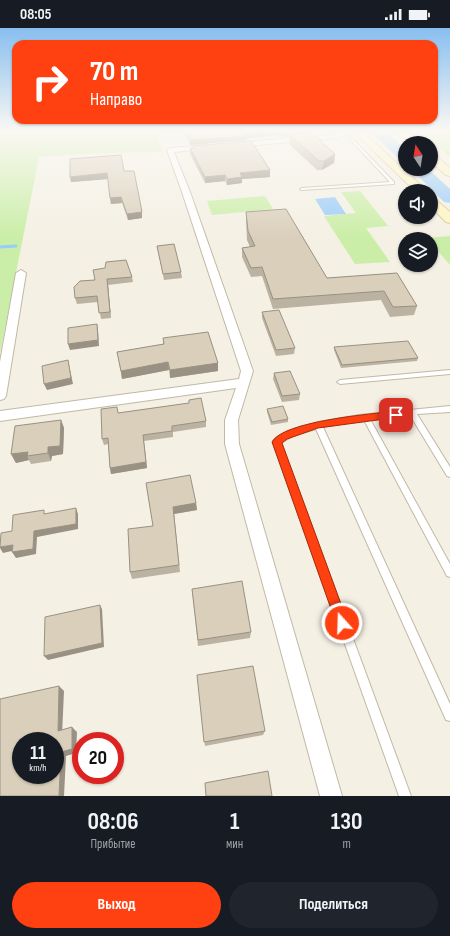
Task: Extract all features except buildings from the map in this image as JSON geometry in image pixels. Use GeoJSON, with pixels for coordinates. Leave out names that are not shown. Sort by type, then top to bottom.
{"type":"FeatureCollection","features":[{"type":"Feature","properties":{"kind":"street"},"geometry":{"type":"LineString","coordinates":[[176,167],[247,371],[230,421],[229,432],[331,796]]}},
{"type":"Feature","properties":{"kind":"street"},"geometry":{"type":"LineString","coordinates":[[395,167],[413,184]]}},
{"type":"Feature","properties":{"kind":"street"},"geometry":{"type":"LineString","coordinates":[[438,208],[450,219]]}},
{"type":"Feature","properties":{"kind":"street"},"geometry":{"type":"LineString","coordinates":[[0,396],[21,273]]}},
{"type":"Feature","properties":{"kind":"street"},"geometry":{"type":"LineString","coordinates":[[0,416],[244,383]]}},
{"type":"Feature","properties":{"kind":"lane"},"geometry":{"type":"LineString","coordinates":[[302,189],[393,183],[378,167]]}},
{"type":"Feature","properties":{"kind":"lane"},"geometry":{"type":"LineString","coordinates":[[340,382],[450,372]]}},
{"type":"Feature","properties":{"kind":"lane"},"geometry":{"type":"LineString","coordinates":[[406,796],[278,451],[276,442],[283,436],[318,425],[450,409]]}},
{"type":"Feature","properties":{"kind":"lane"},"geometry":{"type":"LineString","coordinates":[[412,413],[450,474]]}},
{"type":"Feature","properties":{"kind":"lane"},"geometry":{"type":"LineString","coordinates":[[366,418],[450,573]]}},
{"type":"Feature","properties":{"kind":"lane"},"geometry":{"type":"LineString","coordinates":[[318,425],[450,716]]}},
{"type":"Feature","properties":{"kind":"green space"},"geometry":{"type":"Polygon","coordinates":[[[0,167],[37,167],[0,353],[0,167]]]}},
{"type":"Feature","properties":{"kind":"green space"},"geometry":{"type":"Polygon","coordinates":[[[360,191],[388,226],[366,228],[390,262],[355,264],[324,216],[356,213],[341,192],[360,191]]]}},
{"type":"Feature","properties":{"kind":"green space"},"geometry":{"type":"Polygon","coordinates":[[[265,196],[273,209],[212,215],[207,201],[265,196]]]}},
{"type":"Feature","properties":{"kind":"green space"},"geometry":{"type":"Polygon","coordinates":[[[450,236],[450,265],[438,251],[438,237],[450,236]]]}},
{"type":"Feature","properties":{"kind":"water"},"geometry":{"type":"Polygon","coordinates":[[[335,197],[346,214],[325,215],[315,199],[335,197]]]}},
{"type":"Feature","properties":{"kind":"waterway"},"geometry":{"type":"LineString","coordinates":[[426,176],[450,198]]}},
{"type":"Feature","properties":{"kind":"waterway"},"geometry":{"type":"LineString","coordinates":[[0,247],[16,246]]}},
{"type":"Feature","properties":{"kind":"route"},"geometry":{"type":"LineString","coordinates":[[342,623],[278,451],[276,442],[283,436],[318,425],[396,415]]}}]}
